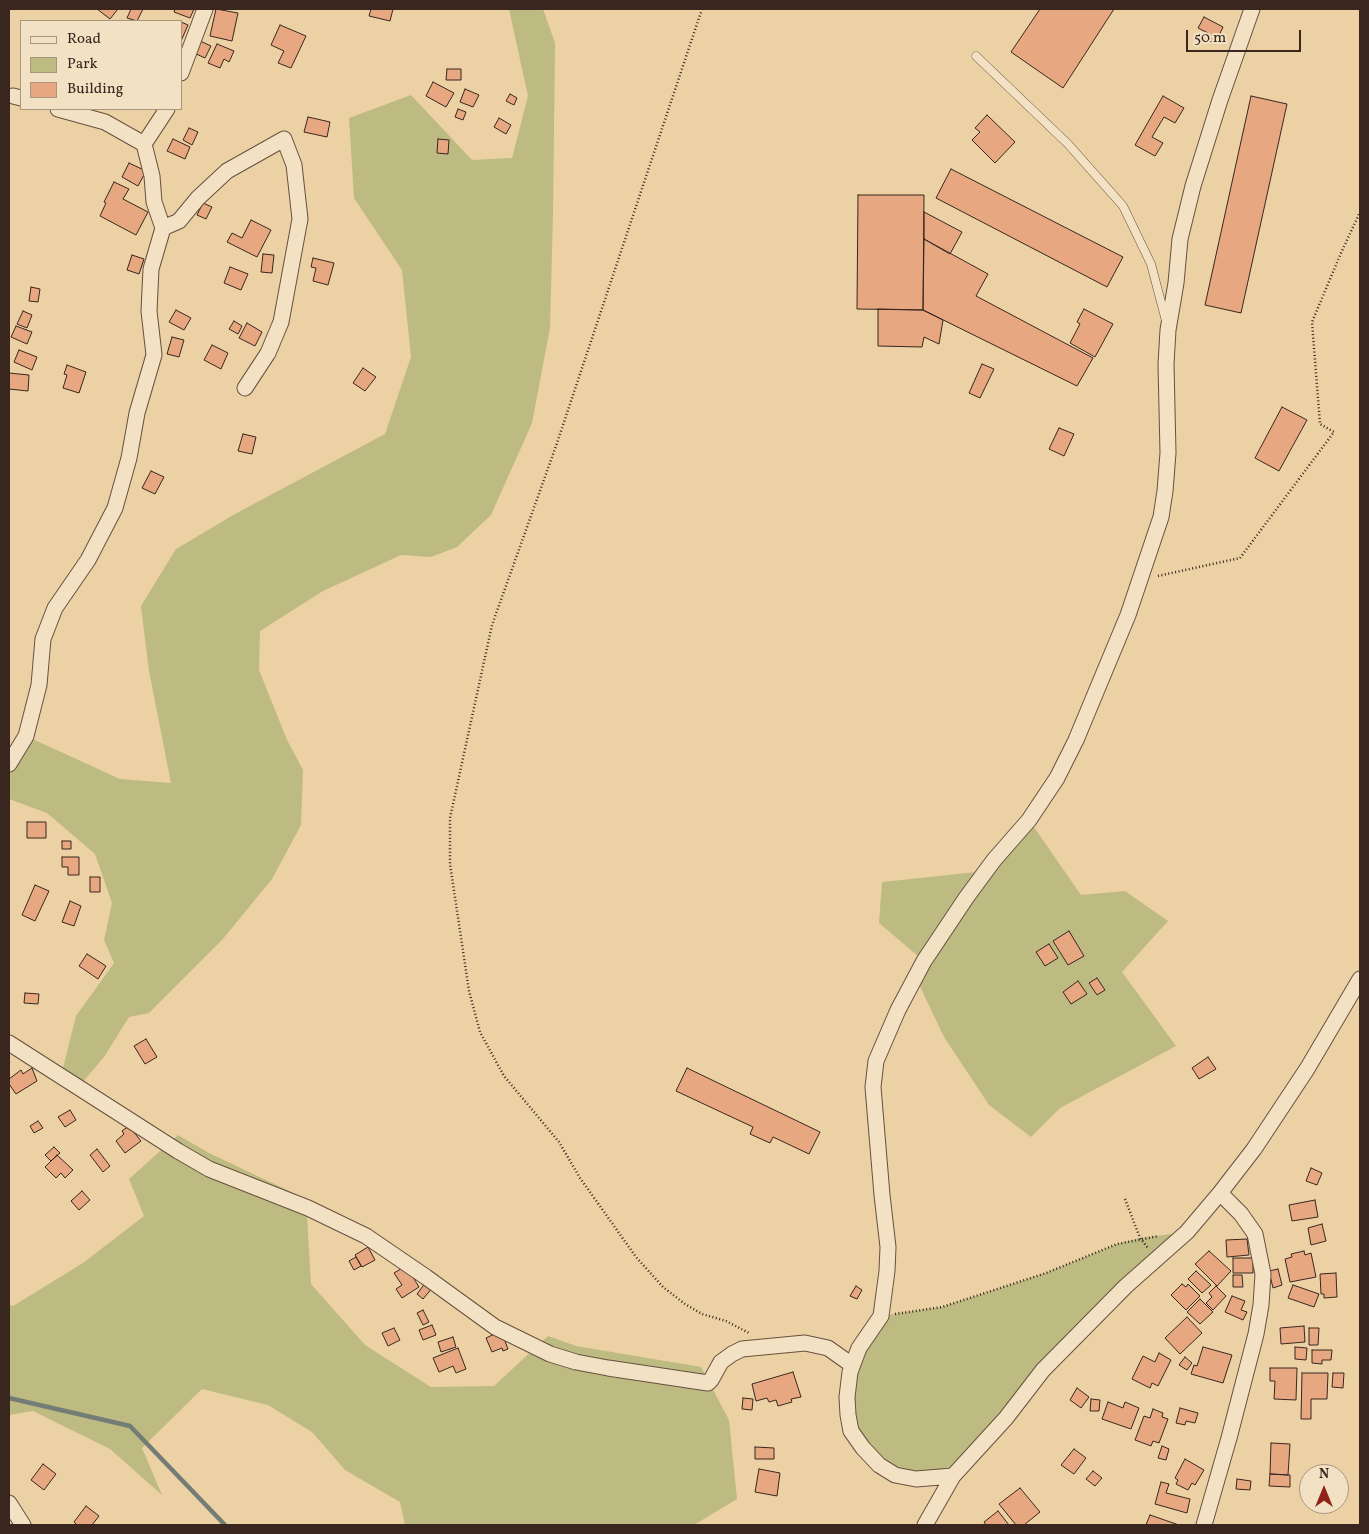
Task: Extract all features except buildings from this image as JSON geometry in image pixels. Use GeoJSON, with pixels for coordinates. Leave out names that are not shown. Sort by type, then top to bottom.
{"type":"FeatureCollection","features":[{"type":"Feature","properties":{"kind":"street"},"geometry":{"type":"LineString","coordinates":[[182,70],[205,9]]}},
{"type":"Feature","properties":{"kind":"street"},"geometry":{"type":"LineString","coordinates":[[953,1476],[916,1478],[895,1475],[879,1465],[863,1448],[851,1431],[848,1415],[847,1397],[852,1365],[859,1348],[881,1316],[888,1247],[873,1087],[876,1061],[898,1010],[924,961],[966,898],[994,860],[1029,820],[1057,778],[1076,740],[1128,615],[1160,517],[1165,491],[1168,453],[1166,364],[1168,330],[1176,283],[1180,239],[1193,186],[1220,100],[1252,9]]}},
{"type":"Feature","properties":{"kind":"street"},"geometry":{"type":"LineString","coordinates":[[9,764],[26,736],[39,685],[43,639],[55,608],[88,560],[115,508],[129,458],[137,413],[154,355],[149,311],[151,269],[163,228],[154,202],[152,176],[144,144],[105,122],[62,110]]}},
{"type":"Feature","properties":{"kind":"street"},"geometry":{"type":"LineString","coordinates":[[144,144],[166,110]]}},
{"type":"Feature","properties":{"kind":"street"},"geometry":{"type":"LineString","coordinates":[[163,228],[179,221],[198,198],[227,171],[284,140],[294,165],[300,219],[281,322],[268,353],[245,388]]}},
{"type":"Feature","properties":{"kind":"street"},"geometry":{"type":"LineString","coordinates":[[926,1525],[953,1476],[1006,1418],[1043,1370],[1082,1329],[1187,1232],[1220,1193],[1254,1149],[1307,1069],[1360,979]]}},
{"type":"Feature","properties":{"kind":"street"},"geometry":{"type":"LineString","coordinates":[[9,1043],[209,1169],[308,1208],[366,1236],[495,1327],[550,1354],[576,1362],[608,1368],[708,1383],[721,1362],[742,1349],[806,1343],[828,1348],[852,1365]]}},
{"type":"Feature","properties":{"kind":"street"},"geometry":{"type":"LineString","coordinates":[[1204,1525],[1256,1334],[1261,1306],[1263,1274],[1256,1234],[1241,1214],[1220,1193]]}},
{"type":"Feature","properties":{"kind":"street"},"geometry":{"type":"LineString","coordinates":[[9,1503],[23,1525]]}},
{"type":"Feature","properties":{"kind":"lane"},"geometry":{"type":"LineString","coordinates":[[976,56],[1068,144],[1123,206],[1151,264],[1168,330]]}},
{"type":"Feature","properties":{"kind":"path"},"geometry":{"type":"LineString","coordinates":[[702,9],[556,446],[492,625],[450,818],[450,864],[469,991],[480,1032],[504,1076],[559,1142],[580,1178],[636,1257],[663,1287],[702,1314],[726,1321],[751,1333]]}},
{"type":"Feature","properties":{"kind":"path"},"geometry":{"type":"LineString","coordinates":[[1138,580],[1240,558],[1334,432],[1320,424],[1312,322],[1360,212]]}},
{"type":"Feature","properties":{"kind":"path"},"geometry":{"type":"LineString","coordinates":[[1125,1199],[1140,1238],[1157,1259]]}},
{"type":"Feature","properties":{"kind":"path"},"geometry":{"type":"LineString","coordinates":[[881,1316],[942,1308],[1046,1273],[1117,1244],[1140,1238],[1159,1236]]}},
{"type":"Feature","properties":{"kind":"green space"},"geometry":{"type":"Polygon","coordinates":[[[509,9],[543,9],[555,43],[550,328],[532,423],[491,515],[457,547],[431,557],[401,555],[323,591],[260,631],[259,670],[287,740],[303,770],[301,825],[272,879],[222,940],[149,1013],[129,1017],[104,1057],[82,1083],[62,1072],[76,1016],[114,963],[104,940],[112,903],[95,854],[47,813],[9,799],[9,764],[26,736],[120,779],[171,783],[149,671],[141,606],[176,549],[235,514],[385,434],[411,357],[402,270],[354,198],[349,118],[411,95],[472,160],[512,158],[528,96],[509,9]]]}},
{"type":"Feature","properties":{"kind":"green space"},"geometry":{"type":"Polygon","coordinates":[[[1029,820],[1081,895],[1125,891],[1168,921],[1122,972],[1176,1046],[1060,1108],[1031,1137],[989,1105],[944,1037],[916,978],[924,961],[879,923],[882,882],[986,871],[1029,820]]]}},
{"type":"Feature","properties":{"kind":"green space"},"geometry":{"type":"Polygon","coordinates":[[[178,1135],[209,1153],[306,1199],[311,1284],[365,1345],[431,1387],[494,1386],[548,1336],[576,1346],[701,1367],[729,1420],[737,1499],[694,1525],[405,1525],[400,1502],[345,1470],[312,1432],[268,1405],[202,1389],[142,1448],[162,1495],[110,1449],[33,1411],[9,1415],[9,1305],[13,1306],[83,1263],[144,1216],[129,1179],[178,1135]]]}},
{"type":"Feature","properties":{"kind":"green space"},"geometry":{"type":"Polygon","coordinates":[[[1187,1232],[1126,1286],[974,1454],[935,1478],[879,1465],[848,1415],[850,1372],[881,1316],[942,1307],[1046,1273],[1117,1244],[1140,1238],[1187,1232]]]}},
{"type":"Feature","properties":{"kind":"waterway"},"geometry":{"type":"LineString","coordinates":[[9,1398],[130,1426],[225,1525]]}}]}
